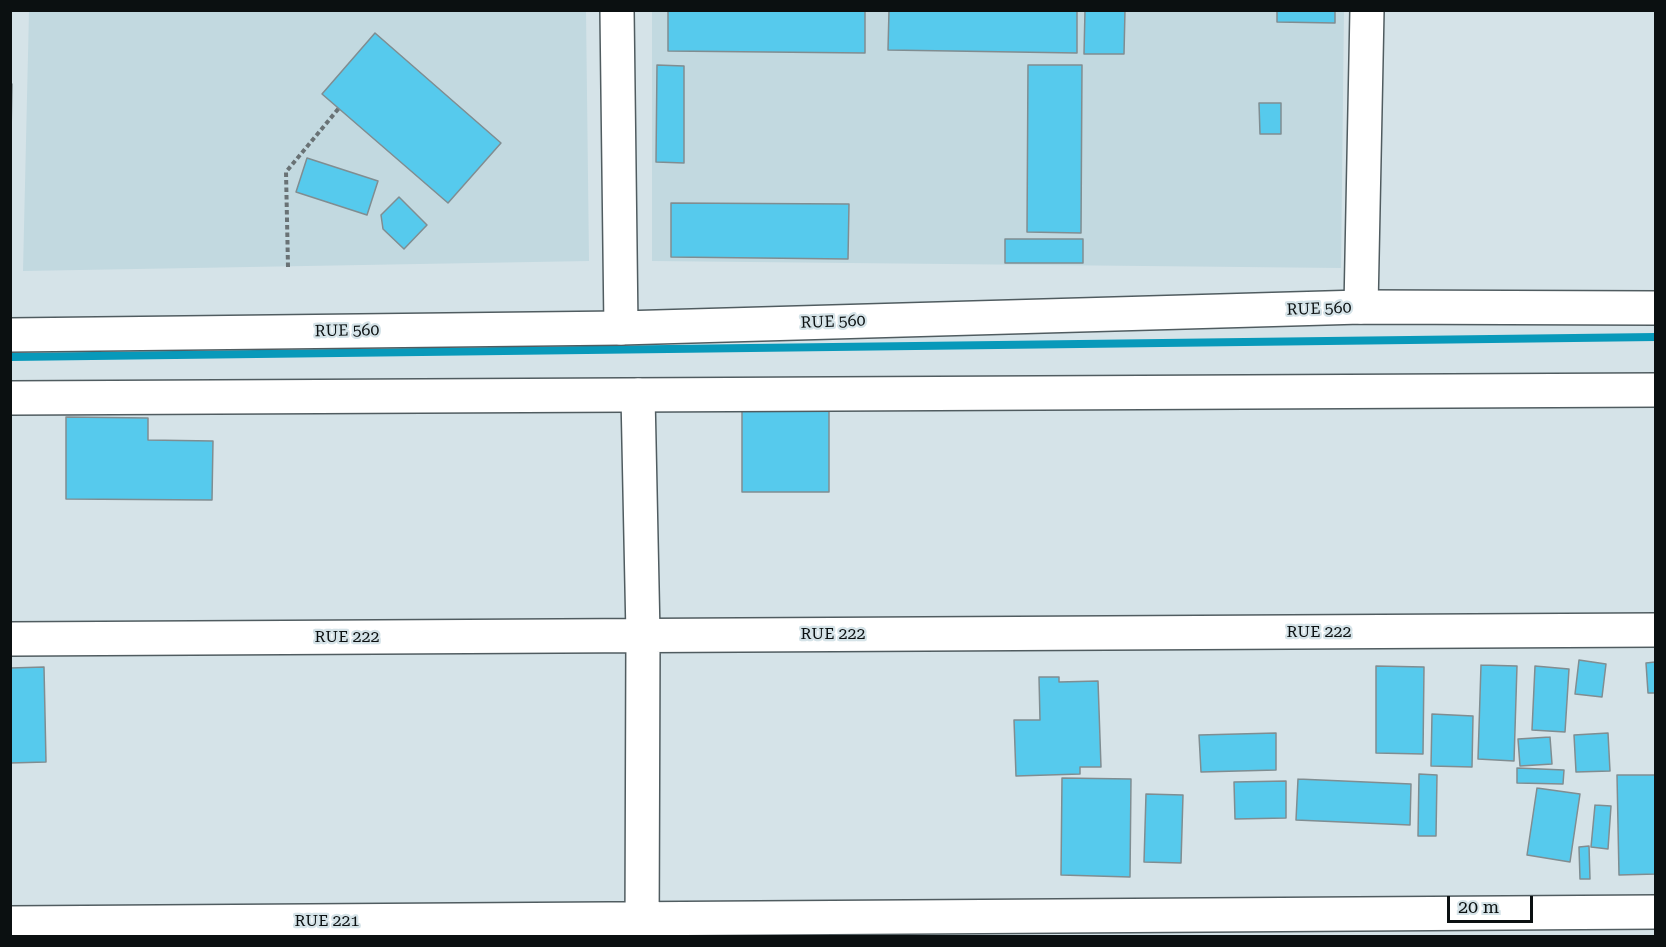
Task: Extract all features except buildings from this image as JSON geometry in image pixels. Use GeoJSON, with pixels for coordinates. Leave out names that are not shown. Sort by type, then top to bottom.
{"type":"FeatureCollection","features":[{"type":"Feature","properties":{"kind":"street"},"geometry":{"type":"LineString","coordinates":[[617,10],[621,328]]}},
{"type":"Feature","properties":{"kind":"street"},"geometry":{"type":"LineString","coordinates":[[1361,307],[1367,10]]}},
{"type":"Feature","properties":{"kind":"street","name":"RUE 560"},"geometry":{"type":"LineString","coordinates":[[10,335],[621,328],[1361,307],[1656,308]]}},
{"type":"Feature","properties":{"kind":"street"},"geometry":{"type":"LineString","coordinates":[[10,398],[1656,390]]}},
{"type":"Feature","properties":{"kind":"street"},"geometry":{"type":"LineString","coordinates":[[638,395],[643,635],[642,928]]}},
{"type":"Feature","properties":{"kind":"street","name":"RUE 222"},"geometry":{"type":"LineString","coordinates":[[10,639],[1656,630]]}},
{"type":"Feature","properties":{"kind":"street","name":"RUE 221"},"geometry":{"type":"LineString","coordinates":[[10,922],[642,928],[1656,912]]}},
{"type":"Feature","properties":{"kind":"path"},"geometry":{"type":"LineString","coordinates":[[288,267],[286,172],[339,108]]}},
{"type":"Feature","properties":{"kind":"shaded area"},"geometry":{"type":"Polygon","coordinates":[[[29,11],[586,11],[589,261],[23,271],[29,11]]]}},
{"type":"Feature","properties":{"kind":"shaded area"},"geometry":{"type":"Polygon","coordinates":[[[652,11],[1344,11],[1341,268],[652,261],[652,11]]]}},
{"type":"Feature","properties":{"kind":"waterway"},"geometry":{"type":"LineString","coordinates":[[10,357],[1656,337]]}}]}
